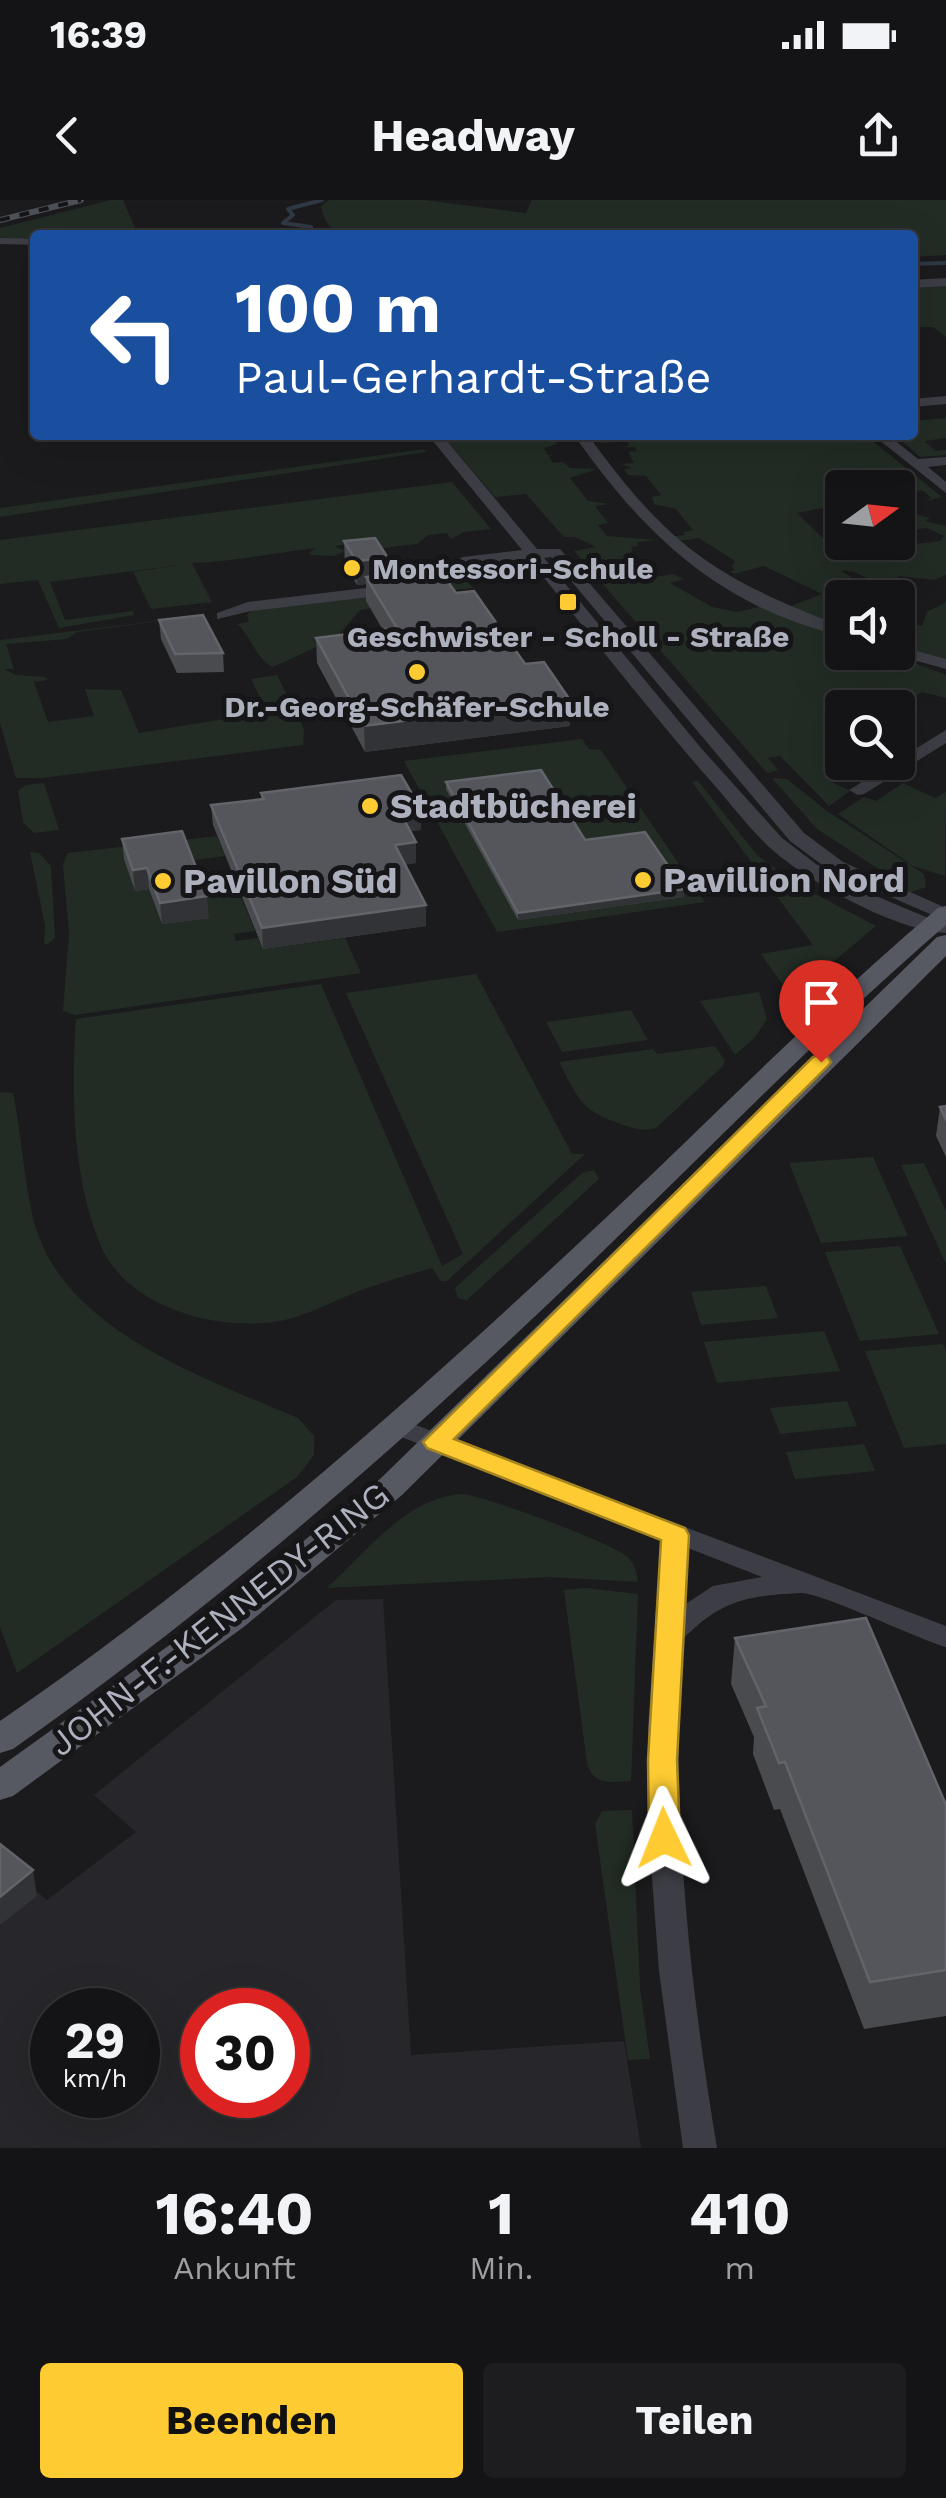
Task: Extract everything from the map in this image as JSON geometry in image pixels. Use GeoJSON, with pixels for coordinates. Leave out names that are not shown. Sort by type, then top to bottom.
{"type":"FeatureCollection","features":[{"type":"Feature","properties":{"kind":"main road","name":"JOHN-F.-KENNEDY-RING"},"geometry":{"type":"LineString","coordinates":[[0,1738],[75,1689],[247,1560],[400,1427],[943,923]]}},
{"type":"Feature","properties":{"kind":"main road","name":"JOHN-F.-KENNEDY-RING"},"geometry":{"type":"LineString","coordinates":[[0,1786],[234,1617],[391,1487],[943,923]]}},
{"type":"Feature","properties":{"kind":"street"},"geometry":{"type":"LineString","coordinates":[[0,241],[30,242]]}},
{"type":"Feature","properties":{"kind":"street"},"geometry":{"type":"LineString","coordinates":[[918,284],[946,282]]}},
{"type":"Feature","properties":{"kind":"street"},"geometry":{"type":"LineString","coordinates":[[918,402],[946,400]]}},
{"type":"Feature","properties":{"kind":"street"},"geometry":{"type":"LineString","coordinates":[[438,440],[761,829],[798,860],[864,898],[943,923]]}},
{"type":"Feature","properties":{"kind":"street"},"geometry":{"type":"LineString","coordinates":[[585,440],[630,502],[686,558],[745,594],[825,625]]}},
{"type":"Feature","properties":{"kind":"street"},"geometry":{"type":"LineString","coordinates":[[886,440],[946,489]]}},
{"type":"Feature","properties":{"kind":"street"},"geometry":{"type":"LineString","coordinates":[[914,464],[946,461]]}},
{"type":"Feature","properties":{"kind":"street"},"geometry":{"type":"LineString","coordinates":[[223,616],[248,607],[428,585],[464,561],[548,551],[561,556],[563,564],[732,764],[806,845],[943,923]]}},
{"type":"Feature","properties":{"kind":"street"},"geometry":{"type":"LineString","coordinates":[[937,663],[931,668],[946,673]]}},
{"type":"Feature","properties":{"kind":"street"},"geometry":{"type":"LineString","coordinates":[[858,790],[946,735]]}},
{"type":"Feature","properties":{"kind":"street"},"geometry":{"type":"LineString","coordinates":[[705,764],[732,764]]}},
{"type":"Feature","properties":{"kind":"street"},"geometry":{"type":"LineString","coordinates":[[400,1427],[946,1637]]}},
{"type":"Feature","properties":{"kind":"street"},"geometry":{"type":"LineString","coordinates":[[675,1535],[662,1760],[664,1838],[680,2010],[700,2148]]}},
{"type":"Feature","properties":{"kind":"street"},"geometry":{"type":"LineString","coordinates":[[669,1636],[695,1608],[721,1592],[748,1585],[809,1586]]}},
{"type":"Feature","properties":{"kind":"shaded area"},"geometry":{"type":"Polygon","coordinates":[[[123,200],[136,230],[30,230],[30,241],[0,240],[0,228],[123,200]]]}},
{"type":"Feature","properties":{"kind":"shaded area"},"geometry":{"type":"Polygon","coordinates":[[[329,200],[424,200],[526,213],[532,200],[946,200],[946,255],[918,257],[918,230],[336,230],[321,206],[329,200]]]}},
{"type":"Feature","properties":{"kind":"shaded area"},"geometry":{"type":"Polygon","coordinates":[[[946,284],[946,337],[933,327],[918,327],[918,286],[946,284]]]}},
{"type":"Feature","properties":{"kind":"shaded area"},"geometry":{"type":"Polygon","coordinates":[[[946,418],[946,438],[924,441],[936,451],[946,450],[946,455],[920,457],[901,440],[918,440],[918,421],[946,418]]]}},
{"type":"Feature","properties":{"kind":"shaded area"},"geometry":{"type":"Polygon","coordinates":[[[446,440],[555,440],[557,444],[544,448],[548,455],[556,455],[549,456],[553,463],[597,469],[570,478],[588,501],[609,504],[595,506],[608,523],[598,525],[607,536],[657,540],[637,542],[638,546],[631,547],[633,550],[627,555],[636,562],[642,561],[639,565],[654,577],[673,574],[684,579],[670,583],[712,607],[737,612],[764,606],[825,629],[825,670],[915,670],[915,663],[946,675],[946,698],[922,692],[915,696],[915,690],[825,690],[825,780],[839,780],[833,783],[850,791],[829,806],[780,756],[768,758],[778,770],[767,773],[574,551],[596,547],[575,537],[564,537],[526,494],[495,497],[446,440]]]}},
{"type":"Feature","properties":{"kind":"shaded area"},"geometry":{"type":"Polygon","coordinates":[[[596,440],[871,440],[908,470],[825,470],[825,507],[797,513],[825,540],[825,560],[915,560],[915,544],[940,541],[944,536],[927,528],[915,529],[915,514],[930,518],[925,521],[946,526],[946,575],[934,580],[898,576],[897,580],[869,580],[841,571],[856,580],[825,580],[825,620],[789,607],[822,594],[764,566],[734,574],[730,571],[735,570],[735,561],[699,538],[673,542],[669,537],[693,530],[676,509],[654,504],[652,497],[661,495],[646,476],[628,475],[624,469],[631,468],[621,464],[634,463],[628,452],[637,451],[624,447],[629,445],[627,441],[596,440]]]}},
{"type":"Feature","properties":{"kind":"shaded area"},"geometry":{"type":"Polygon","coordinates":[[[424,449],[426,452],[0,517],[0,508],[424,449]]]}},
{"type":"Feature","properties":{"kind":"shaded area"},"geometry":{"type":"Polygon","coordinates":[[[915,475],[942,497],[925,501],[931,498],[924,491],[915,491],[915,475]]]}},
{"type":"Feature","properties":{"kind":"shaded area"},"geometry":{"type":"Polygon","coordinates":[[[452,482],[491,529],[464,532],[451,539],[447,533],[428,535],[417,544],[382,548],[376,541],[334,546],[345,551],[334,556],[311,555],[315,548],[192,563],[212,602],[151,609],[133,572],[179,565],[50,582],[65,620],[133,611],[134,615],[59,628],[38,580],[0,584],[0,540],[452,482]]]}},
{"type":"Feature","properties":{"kind":"shaded area"},"geometry":{"type":"Polygon","coordinates":[[[460,570],[473,588],[367,600],[371,608],[360,610],[336,638],[273,667],[262,659],[237,624],[249,622],[247,615],[251,611],[438,587],[460,570]]]}},
{"type":"Feature","properties":{"kind":"shaded area"},"geometry":{"type":"Polygon","coordinates":[[[946,602],[946,662],[915,653],[915,625],[922,626],[927,612],[946,602]]]}},
{"type":"Feature","properties":{"kind":"shaded area"},"geometry":{"type":"Polygon","coordinates":[[[197,616],[77,632],[67,639],[6,644],[14,669],[4,669],[16,675],[45,677],[47,680],[34,682],[48,722],[94,716],[85,689],[121,690],[139,733],[267,712],[251,679],[277,675],[304,729],[303,745],[16,778],[0,723],[0,640],[197,616]]]}},
{"type":"Feature","properties":{"kind":"shaded area"},"geometry":{"type":"Polygon","coordinates":[[[582,739],[589,749],[601,750],[705,902],[497,932],[404,761],[582,739]]]}},
{"type":"Feature","properties":{"kind":"shaded area"},"geometry":{"type":"Polygon","coordinates":[[[772,778],[787,779],[827,811],[924,874],[926,887],[909,893],[885,881],[888,875],[817,829],[772,778]]]}},
{"type":"Feature","properties":{"kind":"shaded area"},"geometry":{"type":"Polygon","coordinates":[[[698,781],[758,856],[800,886],[876,926],[791,997],[761,954],[813,945],[692,782],[698,781]]]}},
{"type":"Feature","properties":{"kind":"shaded area"},"geometry":{"type":"Polygon","coordinates":[[[44,783],[59,830],[34,833],[23,822],[18,791],[26,785],[44,783]]]}},
{"type":"Feature","properties":{"kind":"shaded area"},"geometry":{"type":"Polygon","coordinates":[[[903,783],[935,798],[946,792],[945,876],[913,866],[838,814],[864,797],[876,801],[903,783]]]}},
{"type":"Feature","properties":{"kind":"shaded area"},"geometry":{"type":"Polygon","coordinates":[[[217,836],[225,856],[187,861],[134,890],[149,889],[162,924],[191,873],[209,870],[217,890],[237,888],[255,931],[234,934],[236,941],[258,938],[264,949],[345,938],[361,973],[75,1015],[63,1011],[69,933],[63,864],[68,853],[217,836]]]}},
{"type":"Feature","properties":{"kind":"shaded area"},"geometry":{"type":"Polygon","coordinates":[[[30,852],[39,853],[51,866],[55,938],[48,944],[44,944],[45,925],[30,852]]]}},
{"type":"Feature","properties":{"kind":"shaded area"},"geometry":{"type":"Polygon","coordinates":[[[476,974],[572,1154],[585,1154],[447,1281],[441,1281],[432,1268],[290,1319],[230,1323],[177,1311],[153,1300],[114,1267],[91,1219],[79,1163],[74,1105],[76,1019],[321,984],[442,1266],[463,1254],[346,993],[476,974]]]}},
{"type":"Feature","properties":{"kind":"shaded area"},"geometry":{"type":"Polygon","coordinates":[[[759,992],[767,1019],[735,1055],[700,1001],[759,992]]]}},
{"type":"Feature","properties":{"kind":"shaded area"},"geometry":{"type":"Polygon","coordinates":[[[631,1010],[648,1040],[562,1052],[546,1022],[631,1010]]]}},
{"type":"Feature","properties":{"kind":"shaded area"},"geometry":{"type":"Polygon","coordinates":[[[715,1046],[725,1061],[723,1066],[651,1129],[632,1128],[595,1113],[576,1093],[559,1062],[653,1049],[657,1054],[715,1046]]]}},
{"type":"Feature","properties":{"kind":"shaded area"},"geometry":{"type":"Polygon","coordinates":[[[0,1092],[13,1093],[30,1205],[39,1237],[57,1271],[83,1301],[149,1350],[298,1418],[314,1436],[314,1455],[297,1477],[17,1673],[0,1627],[0,1092]]]}},
{"type":"Feature","properties":{"kind":"shaded area"},"geometry":{"type":"Polygon","coordinates":[[[873,1157],[908,1236],[821,1243],[789,1163],[873,1157]]]}},
{"type":"Feature","properties":{"kind":"shaded area"},"geometry":{"type":"Polygon","coordinates":[[[924,1163],[946,1211],[946,1264],[901,1165],[924,1163]]]}},
{"type":"Feature","properties":{"kind":"shaded area"},"geometry":{"type":"Polygon","coordinates":[[[594,1170],[599,1179],[467,1300],[458,1298],[455,1288],[582,1173],[594,1170]]]}},
{"type":"Feature","properties":{"kind":"shaded area"},"geometry":{"type":"Polygon","coordinates":[[[900,1246],[939,1334],[860,1341],[825,1252],[900,1246]]]}},
{"type":"Feature","properties":{"kind":"shaded area"},"geometry":{"type":"Polygon","coordinates":[[[766,1286],[778,1318],[701,1325],[691,1292],[766,1286]]]}},
{"type":"Feature","properties":{"kind":"shaded area"},"geometry":{"type":"Polygon","coordinates":[[[824,1331],[840,1371],[717,1383],[704,1342],[824,1331]]]}},
{"type":"Feature","properties":{"kind":"shaded area"},"geometry":{"type":"Polygon","coordinates":[[[943,1344],[946,1444],[904,1448],[865,1351],[943,1344]]]}},
{"type":"Feature","properties":{"kind":"shaded area"},"geometry":{"type":"Polygon","coordinates":[[[847,1401],[857,1426],[780,1434],[770,1408],[847,1401]]]}},
{"type":"Feature","properties":{"kind":"shaded area"},"geometry":{"type":"Polygon","coordinates":[[[864,1444],[875,1471],[795,1479],[786,1452],[864,1444]]]}},
{"type":"Feature","properties":{"kind":"shaded area"},"geometry":{"type":"Polygon","coordinates":[[[463,1494],[520,1511],[614,1548],[631,1561],[638,1582],[549,1577],[327,1588],[406,1515],[443,1497],[463,1494]]]}},
{"type":"Feature","properties":{"kind":"shaded area"},"geometry":{"type":"Polygon","coordinates":[[[586,1588],[638,1594],[631,1781],[599,1779],[587,1763],[564,1590],[586,1588]]]}},
{"type":"Feature","properties":{"kind":"shaded area"},"geometry":{"type":"Polygon","coordinates":[[[383,1599],[411,2055],[624,2041],[641,2148],[0,2148],[0,1861],[47,1900],[136,1832],[94,1795],[336,1600],[383,1599]]]}},
{"type":"Feature","properties":{"kind":"shaded area"},"geometry":{"type":"Polygon","coordinates":[[[632,1810],[640,1988],[650,2059],[628,2060],[595,1824],[602,1811],[632,1810]]]}},
{"type":"Feature","properties":{"kind":"building"},"geometry":{"type":"Polygon","coordinates":[[[375,538],[388,558],[356,561],[344,541],[375,538]]]}},
{"type":"Feature","properties":{"kind":"building","name":"Dr.-Georg-Schäfer-Schule"},"geometry":{"type":"Polygon","coordinates":[[[438,568],[456,593],[474,591],[525,664],[544,662],[570,700],[364,726],[316,638],[397,628],[366,577],[438,568]]]}},
{"type":"Feature","properties":{"kind":"building"},"geometry":{"type":"Polygon","coordinates":[[[203,615],[223,653],[175,654],[159,620],[203,615]]]}},
{"type":"Feature","properties":{"kind":"building"},"geometry":{"type":"Polygon","coordinates":[[[541,770],[585,840],[645,832],[684,889],[518,913],[446,782],[541,770]]]}},
{"type":"Feature","properties":{"kind":"building"},"geometry":{"type":"Polygon","coordinates":[[[401,775],[421,809],[400,812],[416,842],[395,845],[426,905],[262,928],[211,805],[264,799],[261,793],[401,775]]]}},
{"type":"Feature","properties":{"kind":"building"},"geometry":{"type":"Polygon","coordinates":[[[182,831],[207,896],[160,903],[147,868],[133,870],[122,839],[182,831]]]}},
{"type":"Feature","properties":{"kind":"building"},"geometry":{"type":"Polygon","coordinates":[[[866,1618],[946,1805],[946,1970],[870,1982],[785,1762],[779,1763],[757,1708],[766,1706],[735,1638],[866,1618]]]}},
{"type":"Feature","properties":{"kind":"building"},"geometry":{"type":"Polygon","coordinates":[[[0,1844],[33,1870],[0,1897],[0,1844]]]}},
{"type":"Feature","properties":{"kind":"waterway"},"geometry":{"type":"LineString","coordinates":[[310,230],[311,227],[283,223],[293,215],[288,209],[322,200]]}},
{"type":"Feature","properties":{"kind":"waterway"},"geometry":{"type":"LineString","coordinates":[[918,264],[946,263]]}},
{"type":"Feature","properties":{"kind":"railway"},"geometry":{"type":"LineString","coordinates":[[0,220],[81,200]]}},
{"type":"Feature","properties":{"kind":"place","name":"Montessori-Schule"},"geometry":{"type":"Point","coordinates":[352,568]}},
{"type":"Feature","properties":{"kind":"place","name":"Geschwister - Scholl - Straße"},"geometry":{"type":"Point","coordinates":[568,602]}},
{"type":"Feature","properties":{"kind":"place","name":"Dr.-Georg-Schäfer-Schule"},"geometry":{"type":"Point","coordinates":[417,672]}},
{"type":"Feature","properties":{"kind":"place","name":"Stadtbücherei"},"geometry":{"type":"Point","coordinates":[370,806]}},
{"type":"Feature","properties":{"kind":"place","name":"Pavillion Nord"},"geometry":{"type":"Point","coordinates":[643,880]}},
{"type":"Feature","properties":{"kind":"place","name":"Pavillon Süd"},"geometry":{"type":"Point","coordinates":[163,881]}},
{"type":"Feature","properties":{"kind":"route"},"geometry":{"type":"LineString","coordinates":[[664,1838],[662,1760],[675,1535],[436,1442],[821,1062]]}}]}
